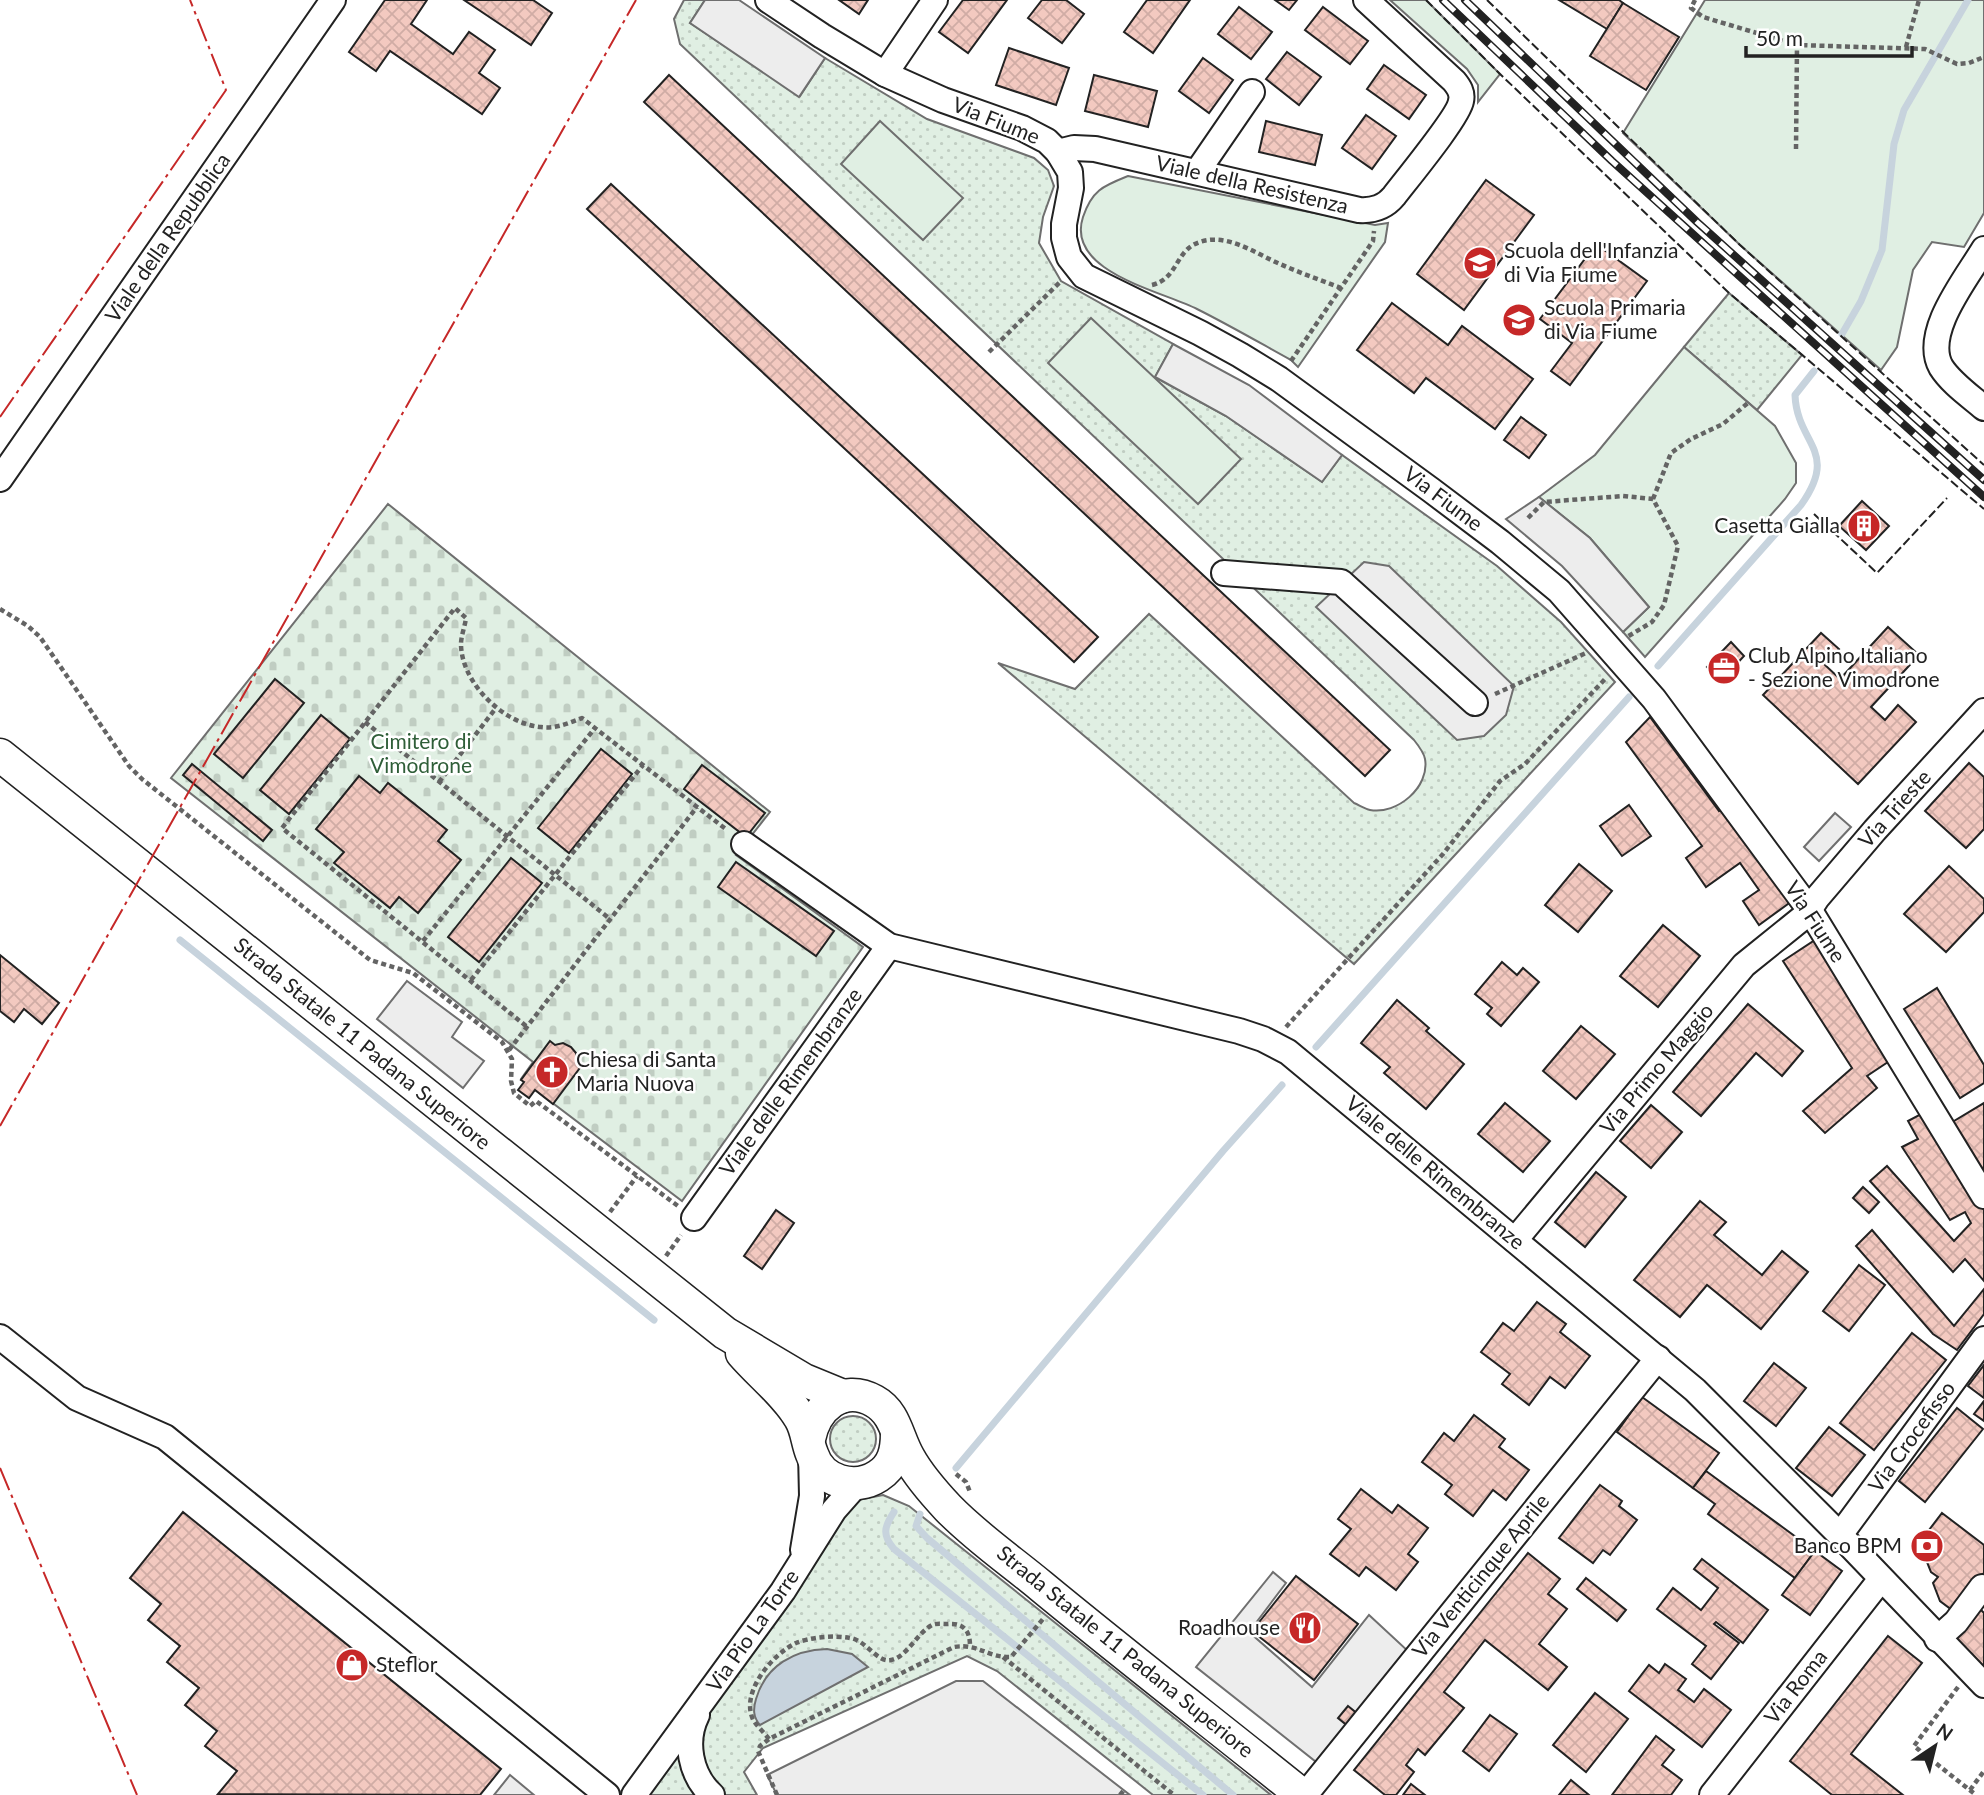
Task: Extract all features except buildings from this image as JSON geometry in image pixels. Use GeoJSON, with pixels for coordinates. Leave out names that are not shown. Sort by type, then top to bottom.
{"type":"FeatureCollection","features":[{"type":"Feature","properties":{"kind":"main road","name":"Strada Statale 11 Padana Superiore"},"geometry":{"type":"LineString","coordinates":[[11,764],[725,1333],[804,1380],[843,1396],[858,1395],[878,1404],[893,1419],[908,1457],[919,1474],[948,1509],[1303,1795]]}},
{"type":"Feature","properties":{"kind":"main road","name":"Strada Statale 11 Padana Superiore"},"geometry":{"type":"LineString","coordinates":[[725,1333],[800,1417],[818,1466],[829,1476],[842,1482],[884,1482],[948,1509]]}},
{"type":"Feature","properties":{"kind":"main road"},"geometry":{"type":"LineString","coordinates":[[810,1446],[812,1424],[819,1412],[830,1402],[843,1396]]}},
{"type":"Feature","properties":{"kind":"main road"},"geometry":{"type":"LineString","coordinates":[[864,1482],[883,1472],[892,1461],[897,1447],[897,1433]]}},
{"type":"Feature","properties":{"kind":"street","name":"Viale della Repubblica"},"geometry":{"type":"LineString","coordinates":[[1,480],[333,0]]}},
{"type":"Feature","properties":{"kind":"street","name":"Via Fiume"},"geometry":{"type":"LineString","coordinates":[[768,0],[885,74],[943,100],[1031,132],[1047,141],[1058,152],[1072,177],[1063,230],[1067,251],[1075,267],[1090,281],[1200,333],[1279,379],[1500,542],[1559,591],[1654,699],[1810,909],[1984,1196]]}},
{"type":"Feature","properties":{"kind":"street"},"geometry":{"type":"LineString","coordinates":[[885,74],[935,0]]}},
{"type":"Feature","properties":{"kind":"street","name":"Viale della Resistenza"},"geometry":{"type":"LineString","coordinates":[[1058,152],[1074,148],[1095,149],[1359,210],[1376,209],[1394,196],[1455,114],[1462,97],[1459,86],[1366,0]]}},
{"type":"Feature","properties":{"kind":"street"},"geometry":{"type":"LineString","coordinates":[[1197,173],[1252,92]]}},
{"type":"Feature","properties":{"kind":"street"},"geometry":{"type":"LineString","coordinates":[[1984,250],[1943,320],[1935,349],[1945,372],[1984,408]]}},
{"type":"Feature","properties":{"kind":"street"},"geometry":{"type":"LineString","coordinates":[[1224,573],[1340,582],[1475,703]]}},
{"type":"Feature","properties":{"kind":"street","name":"Via Trieste"},"geometry":{"type":"LineString","coordinates":[[1810,909],[1875,830],[1984,711]]}},
{"type":"Feature","properties":{"kind":"street"},"geometry":{"type":"LineString","coordinates":[[0,744],[11,764]]}},
{"type":"Feature","properties":{"kind":"street","name":"Viale delle Rimembranze"},"geometry":{"type":"LineString","coordinates":[[744,844],[889,946],[1239,1031],[1272,1043],[1293,1056],[1695,1390],[1840,1535],[1977,1678]]}},
{"type":"Feature","properties":{"kind":"street","name":"Via Primo Maggio"},"geometry":{"type":"LineString","coordinates":[[1515,1240],[1744,965],[1810,909]]}},
{"type":"Feature","properties":{"kind":"street","name":"Viale delle Rimembranze"},"geometry":{"type":"LineString","coordinates":[[694,1218],[889,946]]}},
{"type":"Feature","properties":{"kind":"street"},"geometry":{"type":"LineString","coordinates":[[0,1336],[78,1398],[165,1437],[607,1795]]}},
{"type":"Feature","properties":{"kind":"street","name":"Via Crocefisso"},"geometry":{"type":"LineString","coordinates":[[1840,1535],[1984,1339]]}},
{"type":"Feature","properties":{"kind":"street","name":"Via Venticinque Aprile"},"geometry":{"type":"LineString","coordinates":[[1303,1795],[1658,1358]]}},
{"type":"Feature","properties":{"kind":"street","name":"Via Pio La Torre"},"geometry":{"type":"LineString","coordinates":[[802,1559],[812,1496],[810,1446]]}},
{"type":"Feature","properties":{"kind":"street","name":"Via Pio La Torre"},"geometry":{"type":"LineString","coordinates":[[634,1795],[783,1591],[834,1510],[864,1482]]}},
{"type":"Feature","properties":{"kind":"street","name":"Via Roma"},"geometry":{"type":"LineString","coordinates":[[1719,1792],[1881,1579]]}},
{"type":"Feature","properties":{"kind":"street"},"geometry":{"type":"LineString","coordinates":[[1937,1639],[1952,1627],[1982,1587]]}},
{"type":"Feature","properties":{"kind":"street","name":"Via Pio La Torre"},"geometry":{"type":"LineString","coordinates":[[703,1701],[692,1726],[691,1750],[696,1774],[712,1795]]}},
{"type":"Feature","properties":{"kind":"path"},"geometry":{"type":"LineString","coordinates":[[1695,0],[1691,8],[1703,17],[1797,45],[1925,49],[1957,64],[1984,57]]}},
{"type":"Feature","properties":{"kind":"path"},"geometry":{"type":"LineString","coordinates":[[1906,47],[1919,0]]}},
{"type":"Feature","properties":{"kind":"path"},"geometry":{"type":"LineString","coordinates":[[1796,149],[1797,45]]}},
{"type":"Feature","properties":{"kind":"path"},"geometry":{"type":"LineString","coordinates":[[1279,379],[1374,241],[1376,209]]}},
{"type":"Feature","properties":{"kind":"path"},"geometry":{"type":"LineString","coordinates":[[1140,286],[1166,280],[1190,247],[1199,242],[1215,240],[1235,243],[1341,288]]}},
{"type":"Feature","properties":{"kind":"path"},"geometry":{"type":"LineString","coordinates":[[989,352],[1075,267]]}},
{"type":"Feature","properties":{"kind":"path"},"geometry":{"type":"LineString","coordinates":[[1627,638],[1652,622],[1664,605],[1678,546],[1653,499],[1671,453],[1691,439],[1723,424],[1749,402]]}},
{"type":"Feature","properties":{"kind":"path"},"geometry":{"type":"LineString","coordinates":[[1528,518],[1544,502],[1623,496],[1653,499]]}},
{"type":"Feature","properties":{"kind":"path"},"geometry":{"type":"LineString","coordinates":[[526,1026],[282,828],[455,608],[466,618],[461,644],[466,670],[496,708],[519,721],[540,727],[561,726],[582,718],[744,844]]}},
{"type":"Feature","properties":{"kind":"path"},"geometry":{"type":"LineString","coordinates":[[0,609],[28,626],[40,637],[129,766],[142,779],[370,960],[412,972],[502,1042],[512,1059],[511,1081],[514,1093],[530,1107],[536,1101],[694,1218]]}},
{"type":"Feature","properties":{"kind":"path"},"geometry":{"type":"LineString","coordinates":[[1475,703],[1596,649]]}},
{"type":"Feature","properties":{"kind":"path"},"geometry":{"type":"LineString","coordinates":[[1272,1043],[1443,854],[1500,781],[1525,764],[1609,675]]}},
{"type":"Feature","properties":{"kind":"path"},"geometry":{"type":"LineString","coordinates":[[439,782],[496,708]]}},
{"type":"Feature","properties":{"kind":"path"},"geometry":{"type":"LineString","coordinates":[[365,722],[610,919]]}},
{"type":"Feature","properties":{"kind":"path"},"geometry":{"type":"LineString","coordinates":[[423,941],[595,728]]}},
{"type":"Feature","properties":{"kind":"path"},"geometry":{"type":"LineString","coordinates":[[470,980],[643,765]]}},
{"type":"Feature","properties":{"kind":"path"},"geometry":{"type":"LineString","coordinates":[[509,1050],[697,807]]}},
{"type":"Feature","properties":{"kind":"path"},"geometry":{"type":"LineString","coordinates":[[596,1231],[637,1176]]}},
{"type":"Feature","properties":{"kind":"path"},"geometry":{"type":"LineString","coordinates":[[777,1795],[758,1751],[769,1739],[954,1647],[970,1646],[994,1657],[1011,1657],[1047,1614]]}},
{"type":"Feature","properties":{"kind":"path"},"geometry":{"type":"LineString","coordinates":[[769,1739],[752,1718],[752,1696],[756,1684],[772,1661],[796,1644],[812,1639],[851,1637],[868,1646],[882,1660],[889,1661],[933,1625],[958,1623],[966,1629],[970,1646]]}},
{"type":"Feature","properties":{"kind":"path"},"geometry":{"type":"LineString","coordinates":[[1003,1657],[1174,1795]]}},
{"type":"Feature","properties":{"kind":"path"},"geometry":{"type":"LineString","coordinates":[[1976,1795],[1914,1746],[1977,1678]]}},
{"type":"Feature","properties":{"kind":"path"},"geometry":{"type":"LineString","coordinates":[[1970,1790],[1984,1771]]}},
{"type":"Feature","properties":{"kind":"green space"},"geometry":{"type":"Polygon","coordinates":[[[684,0],[705,0],[690,23],[800,96],[825,58],[927,119],[1034,158],[1048,170],[1054,186],[1043,217],[1039,243],[1061,281],[1173,344],[1155,377],[1226,416],[1322,482],[1342,455],[1497,566],[1561,622],[1615,682],[1354,964],[998,663],[1075,689],[1149,614],[1354,803],[1368,809],[1380,810],[1391,808],[1410,797],[1417,789],[1425,769],[1424,757],[1419,747],[680,44],[674,19],[684,0]]]}},
{"type":"Feature","properties":{"kind":"green space"},"geometry":{"type":"Polygon","coordinates":[[[1390,0],[1426,0],[1500,74],[1478,102],[1478,85],[1467,69],[1390,0]]]}},
{"type":"Feature","properties":{"kind":"green space"},"geometry":{"type":"Polygon","coordinates":[[[1705,0],[1984,0],[1984,213],[1964,247],[1932,242],[1913,270],[1897,347],[1881,370],[1740,245],[1623,133],[1705,0]]]}},
{"type":"Feature","properties":{"kind":"green space"},"geometry":{"type":"Polygon","coordinates":[[[880,121],[963,198],[923,240],[841,164],[880,121]]]}},
{"type":"Feature","properties":{"kind":"green space"},"geometry":{"type":"Polygon","coordinates":[[[1128,176],[1375,225],[1388,223],[1385,242],[1298,367],[1291,360],[1197,309],[1120,277],[1102,266],[1088,252],[1081,236],[1086,208],[1100,190],[1128,176]]]}},
{"type":"Feature","properties":{"kind":"green space"},"geometry":{"type":"Polygon","coordinates":[[[1729,293],[1802,355],[1757,410],[1684,347],[1729,293]]]}},
{"type":"Feature","properties":{"kind":"green space"},"geometry":{"type":"Polygon","coordinates":[[[1091,318],[1241,459],[1198,504],[1048,363],[1091,318]]]}},
{"type":"Feature","properties":{"kind":"green space"},"geometry":{"type":"Polygon","coordinates":[[[1684,347],[1775,426],[1796,463],[1796,483],[1785,499],[1645,657],[1623,632],[1649,607],[1590,538],[1539,497],[1595,455],[1684,347]]]}},
{"type":"Feature","properties":{"kind":"green space","name":"Cimitero di Vimodrone"},"geometry":{"type":"Polygon","coordinates":[[[388,504],[770,812],[736,855],[863,947],[682,1201],[521,1079],[533,1062],[171,778],[388,504]]]}},
{"type":"Feature","properties":{"kind":"green space"},"geometry":{"type":"Polygon","coordinates":[[[853,1416],[869,1423],[876,1439],[869,1455],[853,1462],[837,1455],[830,1439],[837,1423],[853,1416]]]}},
{"type":"Feature","properties":{"kind":"green space"},"geometry":{"type":"Polygon","coordinates":[[[883,1495],[909,1506],[1271,1795],[1153,1795],[997,1671],[967,1656],[763,1748],[744,1772],[757,1795],[722,1795],[700,1755],[700,1723],[835,1522],[858,1500],[883,1495]]]}},
{"type":"Feature","properties":{"kind":"green space"},"geometry":{"type":"Polygon","coordinates":[[[678,1747],[703,1795],[644,1795],[678,1747]]]}},
{"type":"Feature","properties":{"kind":"shaded area"},"geometry":{"type":"Polygon","coordinates":[[[705,0],[739,0],[825,58],[799,97],[690,23],[705,0]]]}},
{"type":"Feature","properties":{"kind":"shaded area"},"geometry":{"type":"Polygon","coordinates":[[[1173,344],[1249,385],[1342,455],[1322,482],[1226,416],[1155,377],[1173,344]]]}},
{"type":"Feature","properties":{"kind":"shaded area"},"geometry":{"type":"Polygon","coordinates":[[[1539,497],[1590,538],[1649,607],[1623,632],[1562,566],[1506,519],[1539,497]]]}},
{"type":"Feature","properties":{"kind":"shaded area"},"geometry":{"type":"Polygon","coordinates":[[[1364,562],[1389,566],[1514,686],[1506,715],[1484,736],[1457,740],[1316,607],[1364,562]]]}},
{"type":"Feature","properties":{"kind":"shaded area"},"geometry":{"type":"Polygon","coordinates":[[[1835,813],[1851,827],[1819,861],[1804,847],[1835,813]]]}},
{"type":"Feature","properties":{"kind":"shaded area"},"geometry":{"type":"Polygon","coordinates":[[[407,981],[462,1022],[452,1037],[484,1061],[463,1088],[377,1019],[407,981]]]}},
{"type":"Feature","properties":{"kind":"shaded area"},"geometry":{"type":"Polygon","coordinates":[[[1273,1572],[1286,1583],[1249,1632],[1312,1687],[1369,1615],[1409,1652],[1320,1765],[1196,1667],[1273,1572]]]}},
{"type":"Feature","properties":{"kind":"shaded area"},"geometry":{"type":"Polygon","coordinates":[[[827,1649],[852,1654],[868,1667],[760,1725],[754,1706],[761,1687],[774,1669],[803,1652],[827,1649]]]}},
{"type":"Feature","properties":{"kind":"shaded area"},"geometry":{"type":"Polygon","coordinates":[[[956,1681],[983,1681],[1130,1795],[777,1795],[767,1775],[956,1681]]]}},
{"type":"Feature","properties":{"kind":"shaded area"},"geometry":{"type":"Polygon","coordinates":[[[510,1775],[534,1795],[494,1795],[510,1775]]]}},
{"type":"Feature","properties":{"kind":"waterway"},"geometry":{"type":"LineString","coordinates":[[1842,334],[1861,301],[1882,250],[1894,144],[1904,110],[1968,0]]}},
{"type":"Feature","properties":{"kind":"waterway"},"geometry":{"type":"LineString","coordinates":[[1658,666],[1801,505],[1812,487],[1817,472],[1817,459],[1797,412],[1795,395],[1814,371]]}},
{"type":"Feature","properties":{"kind":"waterway"},"geometry":{"type":"LineString","coordinates":[[1316,1047],[1629,697]]}},
{"type":"Feature","properties":{"kind":"waterway"},"geometry":{"type":"LineString","coordinates":[[180,940],[654,1320]]}},
{"type":"Feature","properties":{"kind":"waterway"},"geometry":{"type":"LineString","coordinates":[[956,1468],[1223,1151],[1282,1085]]}},
{"type":"Feature","properties":{"kind":"waterway"},"geometry":{"type":"LineString","coordinates":[[894,1512],[886,1531],[894,1549],[1203,1795]]}},
{"type":"Feature","properties":{"kind":"waterway"},"geometry":{"type":"LineString","coordinates":[[920,1514],[916,1526],[927,1538],[1233,1795]]}},
{"type":"Feature","properties":{"kind":"railway"},"geometry":{"type":"LineString","coordinates":[[1443,0],[1612,161],[1984,497]]}},
{"type":"Feature","properties":{"kind":"railway"},"geometry":{"type":"LineString","coordinates":[[1465,0],[1697,222],[1984,480]]}},
{"type":"Feature","properties":{"kind":"fence"},"geometry":{"type":"LineString","coordinates":[[1426,0],[1729,293],[1984,509]]}},
{"type":"Feature","properties":{"kind":"fence"},"geometry":{"type":"LineString","coordinates":[[1487,0],[1740,245],[1984,465]]}},
{"type":"Feature","properties":{"kind":"fence"},"geometry":{"type":"LineString","coordinates":[[1814,514],[1877,573],[1947,498]]}},
{"type":"Feature","properties":{"kind":"power"},"geometry":{"type":"LineString","coordinates":[[0,417],[226,90],[190,0]]}},
{"type":"Feature","properties":{"kind":"power"},"geometry":{"type":"LineString","coordinates":[[0,1126],[636,0]]}},
{"type":"Feature","properties":{"kind":"power"},"geometry":{"type":"LineString","coordinates":[[0,1468],[137,1795]]}},
{"type":"Feature","properties":{"kind":"place","name":"Scuola dell'Infanzia di Via Fiume"},"geometry":{"type":"Point","coordinates":[1480,263]}},
{"type":"Feature","properties":{"kind":"place","name":"Scuola Primaria di Via Fiume"},"geometry":{"type":"Point","coordinates":[1519,320]}},
{"type":"Feature","properties":{"kind":"place","name":"Casetta Gialla"},"geometry":{"type":"Point","coordinates":[1864,526]}},
{"type":"Feature","properties":{"kind":"place","name":"Club Alpino Italiano - Sezione Vimodrone"},"geometry":{"type":"Point","coordinates":[1724,668]}},
{"type":"Feature","properties":{"kind":"place","name":"Chiesa di Santa Maria Nuova"},"geometry":{"type":"Point","coordinates":[552,1072]}},
{"type":"Feature","properties":{"kind":"place","name":"Banco BPM"},"geometry":{"type":"Point","coordinates":[1927,1546]}},
{"type":"Feature","properties":{"kind":"place","name":"Roadhouse"},"geometry":{"type":"Point","coordinates":[1305,1628]}},
{"type":"Feature","properties":{"kind":"place","name":"Steflor"},"geometry":{"type":"Point","coordinates":[352,1665]}}]}
